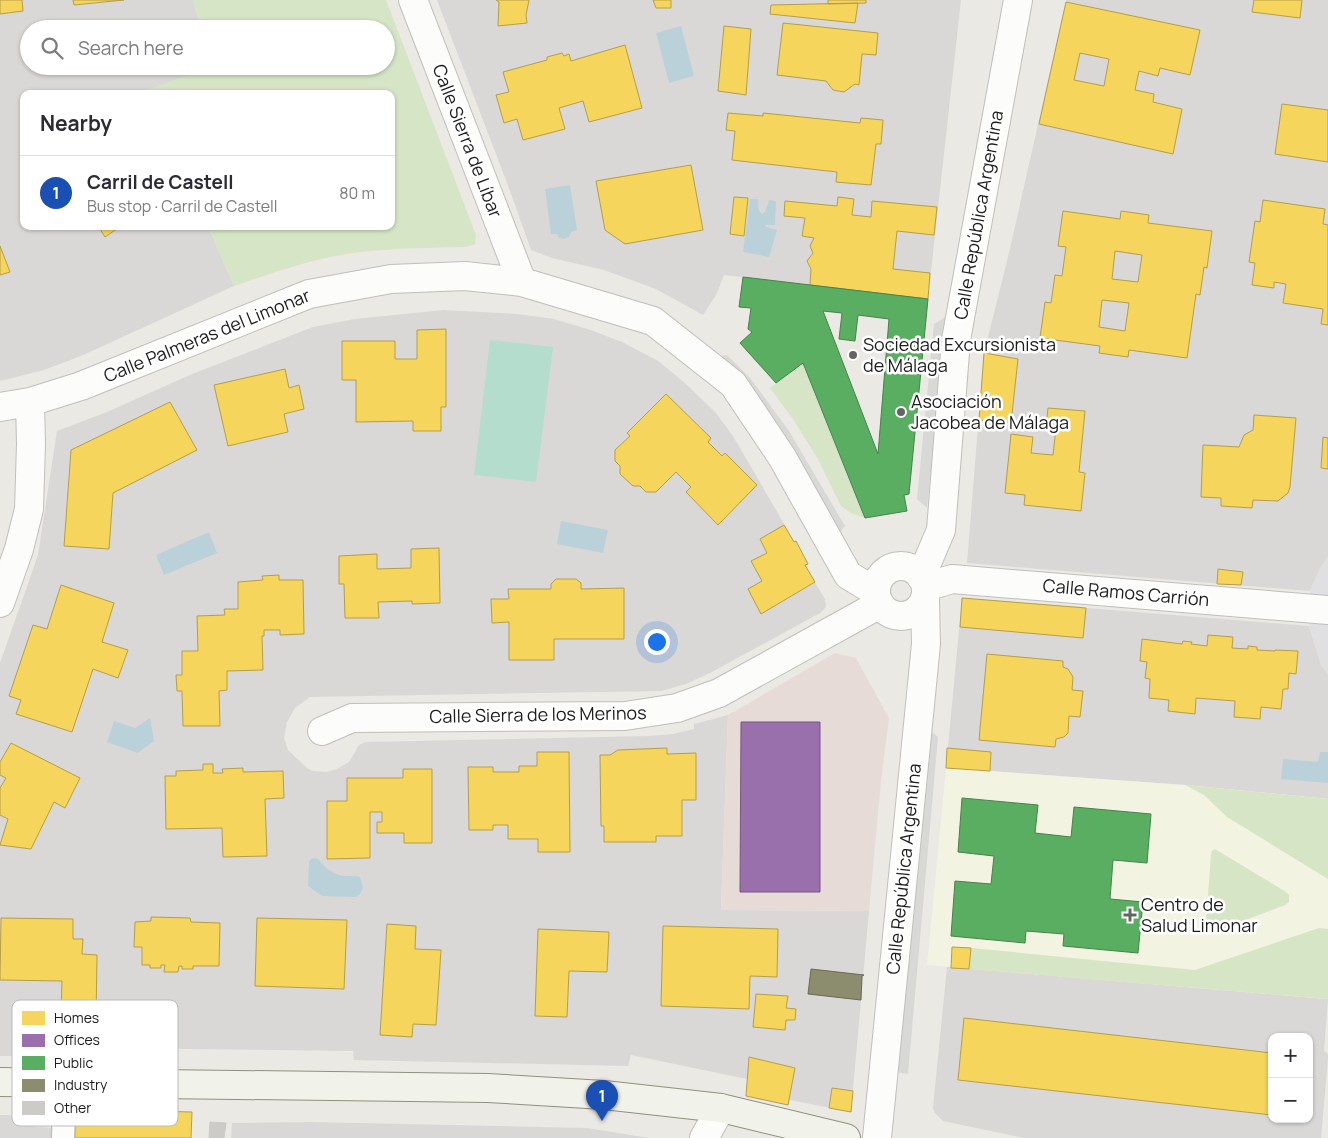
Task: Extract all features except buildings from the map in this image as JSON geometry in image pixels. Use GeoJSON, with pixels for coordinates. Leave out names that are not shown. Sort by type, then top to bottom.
{"type":"FeatureCollection","features":[{"type":"Feature","properties":{"kind":"street","name":"Calle Sierra de Líbar"},"geometry":{"type":"LineString","coordinates":[[413,0],[522,282]]}},
{"type":"Feature","properties":{"kind":"street","name":"Calle República Argentina"},"geometry":{"type":"LineString","coordinates":[[877,1138],[926,644],[924,587],[941,530],[956,340],[1018,0]]}},
{"type":"Feature","properties":{"kind":"street","name":"Calle Palmeras del Limonar"},"geometry":{"type":"LineString","coordinates":[[0,407],[30,402],[81,386],[309,294],[391,279],[465,276],[522,282],[653,320],[733,384],[782,457],[848,575],[878,598]]}},
{"type":"Feature","properties":{"kind":"street"},"geometry":{"type":"LineString","coordinates":[[0,603],[19,549],[29,509],[30,402]]}},
{"type":"Feature","properties":{"kind":"street"},"geometry":{"type":"LineString","coordinates":[[904,566],[913,570],[924,587],[919,608],[909,615],[898,616],[888,612],[878,598],[878,582],[884,573],[893,568],[904,566]]}},
{"type":"Feature","properties":{"kind":"street","name":"Calle Ramos Carrión"},"geometry":{"type":"LineString","coordinates":[[924,587],[952,579],[1328,610]]}},
{"type":"Feature","properties":{"kind":"street","name":"Calle Sierra de los Merinos"},"geometry":{"type":"LineString","coordinates":[[322,731],[352,718],[625,716],[677,708],[719,693],[878,598]]}},
{"type":"Feature","properties":{"kind":"street"},"geometry":{"type":"LineString","coordinates":[[178,1084],[488,1088],[604,1094],[720,1108],[846,1138]]}},
{"type":"Feature","properties":{"kind":"street"},"geometry":{"type":"LineString","coordinates":[[704,1138],[720,1108]]}},
{"type":"Feature","properties":{"kind":"shaded area"},"geometry":{"type":"Polygon","coordinates":[[[0,0],[193,0],[199,20],[20,20],[20,75],[190,75],[148,90],[20,90],[20,230],[210,230],[234,286],[81,356],[44,370],[0,381],[0,0]]]}},
{"type":"Feature","properties":{"kind":"shaded area"},"geometry":{"type":"Polygon","coordinates":[[[437,0],[961,0],[928,299],[724,275],[716,295],[703,315],[656,289],[604,270],[552,258],[531,250],[437,0]]]}},
{"type":"Feature","properties":{"kind":"shaded area"},"geometry":{"type":"Polygon","coordinates":[[[1066,0],[1328,0],[1328,557],[1320,568],[1310,591],[967,563],[984,353],[1009,253],[1066,0]]]}},
{"type":"Feature","properties":{"kind":"shaded area"},"geometry":{"type":"Polygon","coordinates":[[[443,310],[517,314],[554,319],[622,342],[658,361],[685,383],[716,413],[733,436],[794,541],[796,541],[808,564],[805,566],[825,599],[826,607],[820,613],[712,672],[686,684],[661,691],[310,697],[295,708],[287,722],[284,738],[288,750],[307,768],[313,771],[326,772],[337,769],[349,762],[359,745],[366,742],[649,736],[673,734],[694,729],[694,724],[728,715],[721,910],[869,911],[851,1112],[790,1100],[788,1105],[746,1096],[747,1079],[631,1055],[628,1066],[354,1060],[353,1051],[178,1049],[178,1000],[12,1000],[12,1056],[0,1056],[0,663],[38,555],[57,431],[107,412],[192,374],[313,327],[355,319],[443,310]]]}},
{"type":"Feature","properties":{"kind":"shaded area"},"geometry":{"type":"Polygon","coordinates":[[[947,316],[927,508],[917,499],[934,324],[947,316]]]}},
{"type":"Feature","properties":{"kind":"shaded area"},"geometry":{"type":"Polygon","coordinates":[[[727,355],[751,379],[789,431],[845,526],[837,536],[714,357],[727,355]]]}},
{"type":"Feature","properties":{"kind":"shaded area"},"geometry":{"type":"Polygon","coordinates":[[[1328,557],[1328,674],[1321,665],[1309,626],[1310,591],[1320,568],[1328,557]]]}},
{"type":"Feature","properties":{"kind":"shaded area"},"geometry":{"type":"Polygon","coordinates":[[[962,598],[1309,626],[1321,665],[1328,674],[1328,799],[1185,785],[946,768],[962,598]]]}},
{"type":"Feature","properties":{"kind":"shaded area"},"geometry":{"type":"Polygon","coordinates":[[[835,653],[856,658],[889,718],[869,911],[721,910],[728,715],[835,653]]]}},
{"type":"Feature","properties":{"kind":"shaded area"},"geometry":{"type":"Polygon","coordinates":[[[929,729],[938,737],[908,1074],[895,1072],[929,729]]]}},
{"type":"Feature","properties":{"kind":"shaded area","name":"Centro de Salud Limonar"},"geometry":{"type":"Polygon","coordinates":[[[946,768],[1185,785],[1328,799],[1328,999],[927,965],[946,768]]]}},
{"type":"Feature","properties":{"kind":"shaded area"},"geometry":{"type":"Polygon","coordinates":[[[947,967],[1328,999],[1324,1051],[1328,1054],[1328,1058],[1321,1138],[1024,1138],[943,1121],[934,1112],[947,967]]]}},
{"type":"Feature","properties":{"kind":"shaded area"},"geometry":{"type":"Polygon","coordinates":[[[0,1115],[12,1115],[12,1126],[56,1128],[56,1138],[0,1138],[0,1115]]]}},
{"type":"Feature","properties":{"kind":"shaded area"},"geometry":{"type":"Polygon","coordinates":[[[310,1122],[587,1128],[649,1138],[231,1138],[232,1123],[310,1122]]]}},
{"type":"Feature","properties":{"kind":"green space"},"geometry":{"type":"Polygon","coordinates":[[[193,0],[386,0],[394,20],[199,20],[193,0]]]}},
{"type":"Feature","properties":{"kind":"green space"},"geometry":{"type":"Polygon","coordinates":[[[395,24],[476,235],[475,244],[466,247],[360,252],[325,258],[234,286],[210,230],[395,230],[395,90],[147,90],[188,75],[395,75],[395,24]]]}},
{"type":"Feature","properties":{"kind":"green space"},"geometry":{"type":"Polygon","coordinates":[[[490,340],[553,347],[536,482],[474,475],[490,340]]]}},
{"type":"Feature","properties":{"kind":"green space"},"geometry":{"type":"Polygon","coordinates":[[[803,363],[865,518],[851,513],[841,506],[818,459],[793,419],[770,388],[803,363]]]}},
{"type":"Feature","properties":{"kind":"green space"},"geometry":{"type":"Polygon","coordinates":[[[1185,785],[1328,799],[1328,879],[1227,817],[1204,795],[1185,785]]]}},
{"type":"Feature","properties":{"kind":"green space"},"geometry":{"type":"Polygon","coordinates":[[[1215,849],[1286,892],[1289,895],[1289,902],[1217,931],[1208,928],[1206,921],[1211,855],[1215,849]]]}},
{"type":"Feature","properties":{"kind":"green space"},"geometry":{"type":"Polygon","coordinates":[[[1319,928],[1328,929],[1328,999],[969,969],[971,948],[1195,970],[1319,928]]]}},
{"type":"Feature","properties":{"kind":"water"},"geometry":{"type":"Polygon","coordinates":[[[681,26],[694,76],[669,83],[656,33],[681,26]]]}},
{"type":"Feature","properties":{"kind":"water"},"geometry":{"type":"Polygon","coordinates":[[[570,185],[577,230],[571,232],[569,237],[564,239],[559,238],[557,234],[551,234],[545,189],[570,185]]]}},
{"type":"Feature","properties":{"kind":"water"},"geometry":{"type":"Polygon","coordinates":[[[750,199],[758,199],[759,211],[762,214],[765,212],[769,200],[776,201],[775,225],[765,225],[777,230],[769,257],[743,252],[750,199]]]}},
{"type":"Feature","properties":{"kind":"water"},"geometry":{"type":"Polygon","coordinates":[[[561,521],[608,530],[603,553],[557,544],[561,521]]]}},
{"type":"Feature","properties":{"kind":"water"},"geometry":{"type":"Polygon","coordinates":[[[209,532],[217,553],[164,575],[156,555],[209,532]]]}},
{"type":"Feature","properties":{"kind":"water"},"geometry":{"type":"Polygon","coordinates":[[[150,718],[154,741],[138,753],[107,742],[114,721],[135,728],[150,718]]]}},
{"type":"Feature","properties":{"kind":"water"},"geometry":{"type":"Polygon","coordinates":[[[1320,752],[1328,752],[1328,783],[1281,779],[1283,759],[1318,762],[1320,752]]]}},
{"type":"Feature","properties":{"kind":"water"},"geometry":{"type":"Polygon","coordinates":[[[315,858],[334,873],[342,876],[360,877],[363,888],[360,894],[356,897],[322,896],[308,886],[309,862],[315,858]]]}},
{"type":"Feature","properties":{"kind":"place","name":"Sociedad Excursionista de Málaga"},"geometry":{"type":"Point","coordinates":[853,355]}},
{"type":"Feature","properties":{"kind":"place","name":"Asociación Jacobea de Málaga"},"geometry":{"type":"Point","coordinates":[901,412]}},
{"type":"Feature","properties":{"kind":"place","name":"Centro de Salud Limonar"},"geometry":{"type":"Point","coordinates":[1130,915]}},
{"type":"Feature","properties":{"kind":"place","name":"Carril de Castell"},"geometry":{"type":"Point","coordinates":[602,1121]}}]}
